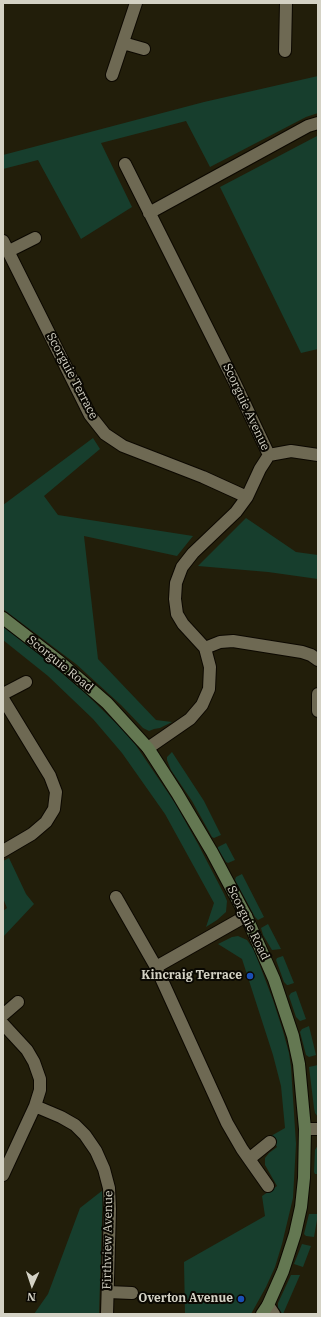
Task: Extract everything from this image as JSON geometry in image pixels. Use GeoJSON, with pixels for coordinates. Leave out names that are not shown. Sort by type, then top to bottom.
{"type":"FeatureCollection","features":[{"type":"Feature","properties":{"kind":"street"},"geometry":{"type":"LineString","coordinates":[[112,75],[136,3]]}},
{"type":"Feature","properties":{"kind":"street"},"geometry":{"type":"LineString","coordinates":[[285,51],[286,3]]}},
{"type":"Feature","properties":{"kind":"street"},"geometry":{"type":"LineString","coordinates":[[123,43],[144,49]]}},
{"type":"Feature","properties":{"kind":"street"},"geometry":{"type":"LineString","coordinates":[[149,213],[308,126],[318,123]]}},
{"type":"Feature","properties":{"kind":"street","name":"Scorguie Avenue"},"geometry":{"type":"LineString","coordinates":[[125,164],[234,381],[269,455],[260,469],[247,497],[236,512],[193,553],[182,567],[176,583],[175,599],[177,614],[183,624],[205,648],[210,667],[209,689],[202,705],[190,719],[148,748]]}},
{"type":"Feature","properties":{"kind":"street"},"geometry":{"type":"LineString","coordinates":[[6,246],[35,238]]}},
{"type":"Feature","properties":{"kind":"street","name":"Scorguie Terrace"},"geometry":{"type":"LineString","coordinates":[[6,246],[90,415],[105,434],[123,446],[203,477],[247,497]]}},
{"type":"Feature","properties":{"kind":"street"},"geometry":{"type":"LineString","coordinates":[[269,455],[291,451],[318,455]]}},
{"type":"Feature","properties":{"kind":"street","name":"Scorguie Road"},"geometry":{"type":"LineString","coordinates":[[3,618],[60,662],[107,703],[148,748],[212,852],[246,916],[274,979],[293,1036],[299,1064],[305,1129],[304,1178],[301,1207],[295,1234],[268,1311]]}},
{"type":"Feature","properties":{"kind":"street"},"geometry":{"type":"LineString","coordinates":[[205,648],[220,642],[232,641],[302,652],[311,655],[318,660]]}},
{"type":"Feature","properties":{"kind":"street"},"geometry":{"type":"LineString","coordinates":[[3,694],[26,682]]}},
{"type":"Feature","properties":{"kind":"street"},"geometry":{"type":"LineString","coordinates":[[318,694],[318,711]]}},
{"type":"Feature","properties":{"kind":"street"},"geometry":{"type":"LineString","coordinates":[[3,700],[50,776],[56,792],[54,809],[46,822],[32,834],[3,850]]}},
{"type":"Feature","properties":{"kind":"street"},"geometry":{"type":"LineString","coordinates":[[116,897],[156,967],[227,1123],[268,1186]]}},
{"type":"Feature","properties":{"kind":"street"},"geometry":{"type":"LineString","coordinates":[[156,967],[246,916]]}},
{"type":"Feature","properties":{"kind":"street"},"geometry":{"type":"LineString","coordinates":[[3,1015],[18,1002]]}},
{"type":"Feature","properties":{"kind":"street"},"geometry":{"type":"LineString","coordinates":[[3,1024],[27,1050],[38,1071],[40,1079],[40,1090],[35,1106],[3,1175]]}},
{"type":"Feature","properties":{"kind":"street","name":"Firthview Avenue"},"geometry":{"type":"LineString","coordinates":[[35,1106],[62,1116],[75,1125],[85,1135],[96,1151],[104,1169],[110,1195],[107,1314]]}},
{"type":"Feature","properties":{"kind":"street"},"geometry":{"type":"LineString","coordinates":[[305,1129],[318,1129]]}},
{"type":"Feature","properties":{"kind":"street"},"geometry":{"type":"LineString","coordinates":[[249,1158],[270,1142]]}},
{"type":"Feature","properties":{"kind":"street"},"geometry":{"type":"LineString","coordinates":[[108,1292],[132,1293]]}},
{"type":"Feature","properties":{"kind":"green space"},"geometry":{"type":"Polygon","coordinates":[[[318,76],[318,113],[306,117],[210,167],[186,121],[101,143],[132,207],[81,239],[38,160],[3,169],[3,155],[204,102],[318,76]]]}},
{"type":"Feature","properties":{"kind":"green space"},"geometry":{"type":"Polygon","coordinates":[[[317,136],[318,349],[301,353],[220,187],[317,136]]]}},
{"type":"Feature","properties":{"kind":"green space"},"geometry":{"type":"Polygon","coordinates":[[[93,438],[100,449],[44,496],[58,515],[193,536],[177,556],[84,536],[98,659],[156,720],[172,722],[160,728],[149,731],[143,728],[121,705],[76,664],[3,609],[3,505],[93,438]]]}},
{"type":"Feature","properties":{"kind":"green space"},"geometry":{"type":"Polygon","coordinates":[[[246,518],[296,552],[318,555],[318,579],[268,572],[198,566],[246,518]]]}},
{"type":"Feature","properties":{"kind":"green space"},"geometry":{"type":"Polygon","coordinates":[[[3,627],[37,652],[83,691],[121,728],[135,744],[175,803],[224,894],[227,901],[226,912],[217,920],[206,927],[214,903],[165,814],[122,753],[93,719],[48,676],[3,640],[3,627]]]}},
{"type":"Feature","properties":{"kind":"green space"},"geometry":{"type":"Polygon","coordinates":[[[172,752],[204,801],[221,835],[214,838],[212,837],[192,801],[171,770],[167,757],[172,752]]]}},
{"type":"Feature","properties":{"kind":"green space"},"geometry":{"type":"Polygon","coordinates":[[[226,843],[235,860],[228,863],[218,849],[218,847],[226,843]]]}},
{"type":"Feature","properties":{"kind":"green space"},"geometry":{"type":"Polygon","coordinates":[[[9,858],[26,894],[34,904],[3,937],[3,911],[7,908],[3,898],[3,861],[9,858]]]}},
{"type":"Feature","properties":{"kind":"green space"},"geometry":{"type":"Polygon","coordinates":[[[242,874],[264,917],[258,920],[235,880],[236,877],[242,874]]]}},
{"type":"Feature","properties":{"kind":"green space"},"geometry":{"type":"Polygon","coordinates":[[[268,924],[281,949],[272,950],[263,935],[261,928],[268,924]]]}},
{"type":"Feature","properties":{"kind":"green space"},"geometry":{"type":"Polygon","coordinates":[[[238,936],[247,940],[254,950],[273,1000],[289,1053],[296,1144],[293,1198],[275,1267],[251,1314],[185,1314],[184,1262],[265,1216],[262,1196],[277,1186],[265,1165],[265,1158],[277,1147],[271,1136],[285,1128],[281,1086],[273,1055],[242,959],[218,944],[232,937],[238,936]]]}},
{"type":"Feature","properties":{"kind":"green space"},"geometry":{"type":"Polygon","coordinates":[[[283,956],[294,983],[288,985],[284,982],[276,960],[277,958],[283,956]]]}},
{"type":"Feature","properties":{"kind":"green space"},"geometry":{"type":"Polygon","coordinates":[[[296,991],[306,1019],[300,1021],[296,1017],[289,996],[291,993],[296,991]]]}},
{"type":"Feature","properties":{"kind":"green space"},"geometry":{"type":"Polygon","coordinates":[[[309,1026],[316,1055],[309,1057],[306,1055],[300,1032],[302,1029],[309,1026]]]}},
{"type":"Feature","properties":{"kind":"green space"},"geometry":{"type":"Polygon","coordinates":[[[318,1065],[318,1117],[314,1108],[309,1067],[318,1065]]]}},
{"type":"Feature","properties":{"kind":"green space"},"geometry":{"type":"Polygon","coordinates":[[[318,1145],[318,1174],[315,1174],[315,1150],[318,1145]]]}},
{"type":"Feature","properties":{"kind":"green space"},"geometry":{"type":"Polygon","coordinates":[[[103,1190],[99,1314],[34,1314],[48,1294],[80,1208],[103,1190]]]}},
{"type":"Feature","properties":{"kind":"green space"},"geometry":{"type":"Polygon","coordinates":[[[309,1214],[318,1214],[314,1237],[306,1236],[304,1234],[309,1214]]]}},
{"type":"Feature","properties":{"kind":"green space"},"geometry":{"type":"Polygon","coordinates":[[[302,1244],[311,1246],[303,1267],[294,1264],[302,1244]]]}},
{"type":"Feature","properties":{"kind":"green space"},"geometry":{"type":"Polygon","coordinates":[[[291,1275],[300,1275],[283,1314],[278,1309],[278,1303],[291,1275]]]}},
{"type":"Feature","properties":{"kind":"place","name":"Kincraig Terrace"},"geometry":{"type":"Point","coordinates":[250,976]}},
{"type":"Feature","properties":{"kind":"place","name":"Overton Avenue"},"geometry":{"type":"Point","coordinates":[241,1299]}}]}
